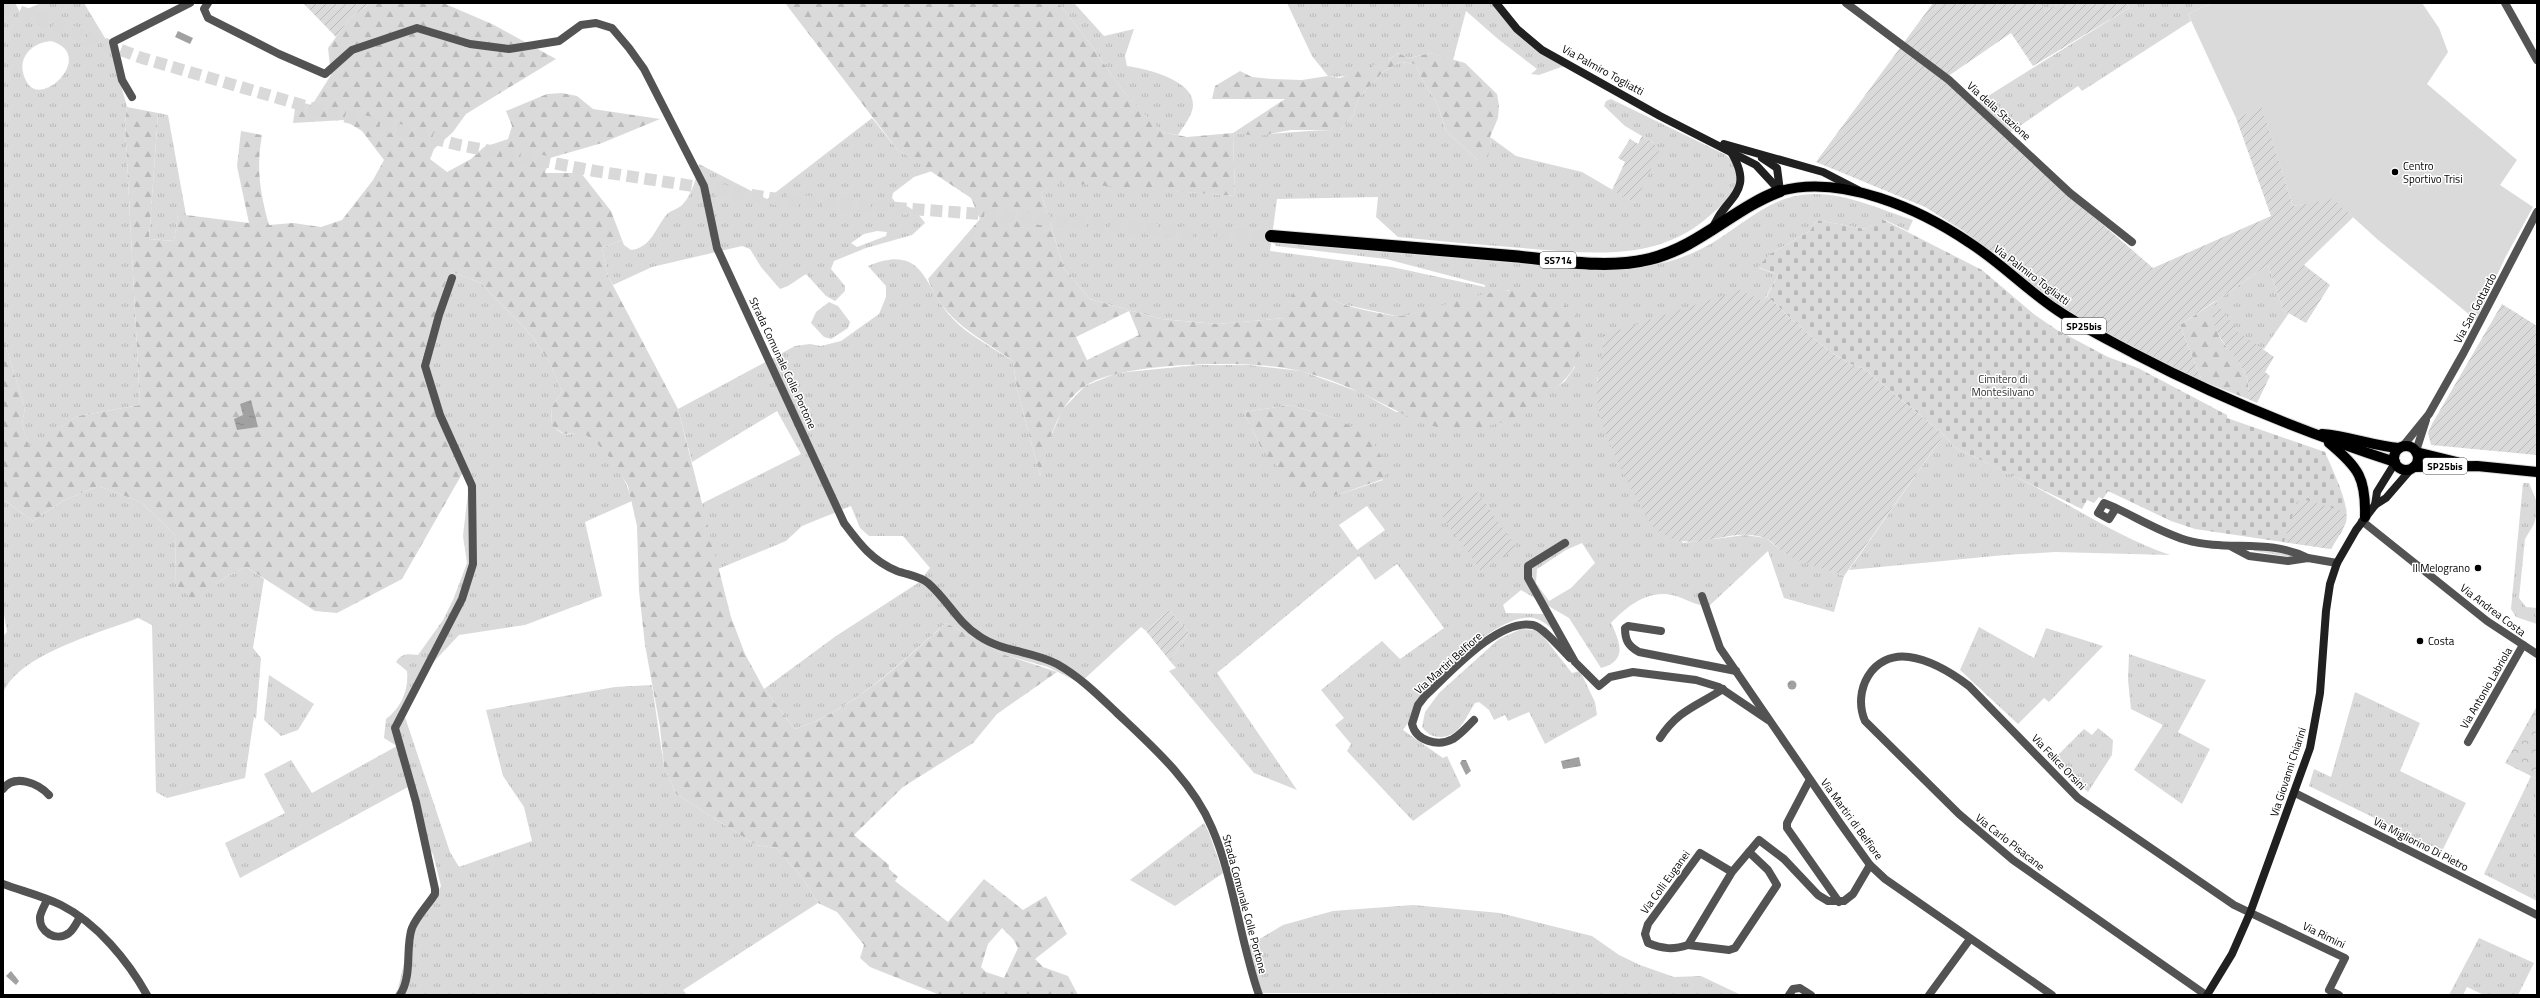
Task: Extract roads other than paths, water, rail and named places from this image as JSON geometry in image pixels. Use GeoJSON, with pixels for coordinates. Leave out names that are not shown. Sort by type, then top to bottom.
{"type":"FeatureCollection","features":[{"type":"Feature","properties":{"kind":"highway","name":"SS714"},"geometry":{"type":"LineString","coordinates":[[1271,236],[1568,261],[1617,263],[1660,256],[1683,247],[1712,231],[1761,200],[1780,191]]}},
{"type":"Feature","properties":{"kind":"main road","name":"Via Palmiro Togliatti"},"geometry":{"type":"LineString","coordinates":[[1780,191],[1794,187],[1818,185],[1863,193],[1919,215],[1948,229],[1971,243],[2059,311],[2136,354],[2237,403],[2318,434],[2336,443],[2395,463]]}},
{"type":"Feature","properties":{"kind":"main road","name":"Via Palmiro Togliatti"},"geometry":{"type":"LineString","coordinates":[[2318,434],[2336,435],[2379,446],[2401,447]]}},
{"type":"Feature","properties":{"kind":"main road"},"geometry":{"type":"LineString","coordinates":[[2318,434],[2348,460],[2360,476],[2366,494],[2364,519]]}},
{"type":"Feature","properties":{"kind":"main road"},"geometry":{"type":"LineString","coordinates":[[2401,447],[2410,447],[2416,452],[2418,460],[2413,467],[2404,470],[2395,463],[2394,456],[2401,447]]}},
{"type":"Feature","properties":{"kind":"main road","name":"SP25bis"},"geometry":{"type":"LineString","coordinates":[[2416,452],[2477,466]]}},
{"type":"Feature","properties":{"kind":"main road","name":"SP25bis"},"geometry":{"type":"LineString","coordinates":[[2413,467],[2477,466],[2537,472]]}},
{"type":"Feature","properties":{"kind":"street"},"geometry":{"type":"LineString","coordinates":[[132,97],[122,80],[113,42],[190,3]]}},
{"type":"Feature","properties":{"kind":"street","name":"Strada Comunale Colle Portone"},"geometry":{"type":"LineString","coordinates":[[208,3],[204,9],[208,18],[278,54],[325,74],[352,50],[417,28],[470,44],[509,49],[559,41],[581,25],[596,23],[612,28],[630,48],[644,69],[704,186],[717,248],[844,523],[867,554],[896,570],[928,583],[959,619],[978,636],[993,644],[1056,663],[1080,679],[1156,750],[1188,788],[1212,827],[1223,862],[1248,964],[1259,995]]}},
{"type":"Feature","properties":{"kind":"street","name":"Via Palmiro Togliatti"},"geometry":{"type":"LineString","coordinates":[[1496,3],[1517,29],[1542,50],[1660,116],[1712,140],[1823,172],[1863,193]]}},
{"type":"Feature","properties":{"kind":"street","name":"Via della Stazione"},"geometry":{"type":"LineString","coordinates":[[1846,3],[1949,80],[2070,193],[2132,242]]}},
{"type":"Feature","properties":{"kind":"street"},"geometry":{"type":"LineString","coordinates":[[2505,3],[2537,60]]}},
{"type":"Feature","properties":{"kind":"street","name":"Via Palmiro Togliatti"},"geometry":{"type":"LineString","coordinates":[[1712,140],[1756,165],[1780,191]]}},
{"type":"Feature","properties":{"kind":"street","name":"Via Palmiro Togliatti"},"geometry":{"type":"LineString","coordinates":[[1744,150],[1777,168],[1780,191]]}},
{"type":"Feature","properties":{"kind":"street"},"geometry":{"type":"LineString","coordinates":[[1712,231],[1715,219],[1734,198],[1740,186],[1739,169],[1731,152]]}},
{"type":"Feature","properties":{"kind":"street","name":"Via San Gottardo"},"geometry":{"type":"LineString","coordinates":[[2416,452],[2429,414],[2489,306],[2537,212]]}},
{"type":"Feature","properties":{"kind":"street"},"geometry":{"type":"LineString","coordinates":[[400,995],[404,989],[409,963],[412,928],[435,894],[435,889],[416,802],[395,728],[462,599],[473,564],[472,486],[440,415],[425,366],[439,315],[452,278]]}},
{"type":"Feature","properties":{"kind":"street","name":"Via San Gottardo"},"geometry":{"type":"LineString","coordinates":[[2401,447],[2429,414]]}},
{"type":"Feature","properties":{"kind":"street","name":"Via Giovanni Chiarini"},"geometry":{"type":"LineString","coordinates":[[2375,505],[2377,492],[2395,463]]}},
{"type":"Feature","properties":{"kind":"street","name":"Via Giovanni Chiarini"},"geometry":{"type":"LineString","coordinates":[[2206,995],[2232,954],[2250,913],[2295,793],[2313,732],[2320,693],[2326,610],[2330,584],[2337,563],[2364,519],[2375,505],[2386,498],[2413,467]]}},
{"type":"Feature","properties":{"kind":"street"},"geometry":{"type":"LineString","coordinates":[[2116,508],[2186,540],[2231,547],[2250,545],[2291,550],[2308,558],[2337,563]]}},
{"type":"Feature","properties":{"kind":"street","name":"Via Andrea Costa"},"geometry":{"type":"LineString","coordinates":[[2364,519],[2487,621],[2537,654]]}},
{"type":"Feature","properties":{"kind":"street","name":"Via Martiri Belfiore"},"geometry":{"type":"LineString","coordinates":[[1565,542],[1528,566],[1528,578],[1575,662]]}},
{"type":"Feature","properties":{"kind":"street","name":"Via Martiri di Belfiore"},"geometry":{"type":"LineString","coordinates":[[1702,596],[1720,648],[1809,780],[1870,865],[1885,879],[2052,995]]}},
{"type":"Feature","properties":{"kind":"street","name":"Via Martiri Belfiore"},"geometry":{"type":"LineString","coordinates":[[1474,720],[1460,734],[1451,740],[1442,742],[1432,742],[1421,738],[1416,734],[1412,724],[1418,706],[1425,696],[1482,644],[1505,630],[1513,627],[1534,625],[1542,630],[1600,686],[1610,678],[1633,672],[1696,680],[1723,689],[1756,713],[1770,721]]}},
{"type":"Feature","properties":{"kind":"street"},"geometry":{"type":"LineString","coordinates":[[1661,631],[1628,626],[1625,628],[1625,637],[1628,644],[1639,652],[1736,671]]}},
{"type":"Feature","properties":{"kind":"street","name":"Via Antonio Labriola"},"geometry":{"type":"LineString","coordinates":[[2468,742],[2523,645]]}},
{"type":"Feature","properties":{"kind":"street","name":"Via Felice Orsini"},"geometry":{"type":"LineString","coordinates":[[1875,667],[1895,658],[1908,657],[1943,669],[1957,677],[1969,686],[2078,798],[2234,905],[2250,913]]}},
{"type":"Feature","properties":{"kind":"street","name":"Via Carlo Pisacane"},"geometry":{"type":"LineString","coordinates":[[1875,667],[1863,683],[1861,693],[1860,704],[1865,721],[1948,804],[2013,860],[2206,995]]}},
{"type":"Feature","properties":{"kind":"street"},"geometry":{"type":"LineString","coordinates":[[1660,738],[1668,727],[1690,707],[1723,689]]}},
{"type":"Feature","properties":{"kind":"street"},"geometry":{"type":"LineString","coordinates":[[1809,780],[1787,823],[1787,828],[1839,902]]}},
{"type":"Feature","properties":{"kind":"street"},"geometry":{"type":"LineString","coordinates":[[3,789],[12,782],[24,782],[37,786],[49,796]]}},
{"type":"Feature","properties":{"kind":"street","name":"Via Migliorino Di Pietro"},"geometry":{"type":"LineString","coordinates":[[2295,793],[2537,916]]}},
{"type":"Feature","properties":{"kind":"street"},"geometry":{"type":"LineString","coordinates":[[1688,945],[1732,872],[1759,840],[1784,859],[1818,895],[1828,901],[1844,901],[1853,894],[1870,865]]}},
{"type":"Feature","properties":{"kind":"street","name":"Via Colli Euganei"},"geometry":{"type":"LineString","coordinates":[[1732,872],[1700,853],[1648,924],[1645,934],[1648,943],[1662,948],[1676,949],[1688,945],[1729,950],[1735,948],[1777,885],[1768,870],[1749,852]]}},
{"type":"Feature","properties":{"kind":"street"},"geometry":{"type":"LineString","coordinates":[[3,884],[48,900],[80,917],[121,958],[147,995]]}},
{"type":"Feature","properties":{"kind":"street"},"geometry":{"type":"LineString","coordinates":[[48,900],[40,919],[43,928],[50,935],[58,937],[69,933],[80,917]]}},
{"type":"Feature","properties":{"kind":"street","name":"Via Rimini"},"geometry":{"type":"LineString","coordinates":[[2250,913],[2345,958],[2329,990],[2339,995]]}},
{"type":"Feature","properties":{"kind":"street"},"geometry":{"type":"LineString","coordinates":[[1929,995],[1970,939]]}},
{"type":"Feature","properties":{"kind":"street"},"geometry":{"type":"LineString","coordinates":[[1789,995],[1793,989],[1800,988],[1811,995]]}},
{"type":"Feature","properties":{"kind":"water"},"geometry":{"type":"Polygon","coordinates":[[[178,31],[193,38],[190,44],[175,37],[178,31]]]}},
{"type":"Feature","properties":{"kind":"water"},"geometry":{"type":"Polygon","coordinates":[[[251,400],[258,427],[237,430],[234,419],[243,415],[240,404],[251,400]]]}},
{"type":"Feature","properties":{"kind":"water"},"geometry":{"type":"Polygon","coordinates":[[[1792,680],[1797,685],[1792,690],[1787,685],[1792,680]]]}},
{"type":"Feature","properties":{"kind":"water"},"geometry":{"type":"Polygon","coordinates":[[[1579,757],[1581,766],[1563,769],[1561,761],[1579,757]]]}},
{"type":"Feature","properties":{"kind":"water"},"geometry":{"type":"Polygon","coordinates":[[[1462,760],[1466,760],[1471,771],[1466,775],[1460,763],[1462,760]]]}},
{"type":"Feature","properties":{"kind":"water"},"geometry":{"type":"Polygon","coordinates":[[[11,971],[19,981],[16,985],[6,976],[11,971]]]}},
{"type":"Feature","properties":{"kind":"tunnel"},"geometry":{"type":"LineString","coordinates":[[3,5],[142,58],[312,108],[459,145],[595,171],[784,200],[996,215],[1194,233],[1271,236]]}},
{"type":"Feature","properties":{"kind":"place","name":"Centro Sportivo Trisi"},"geometry":{"type":"Point","coordinates":[2395,172]}},
{"type":"Feature","properties":{"kind":"place","name":"Il Melograno"},"geometry":{"type":"Point","coordinates":[2478,568]}},
{"type":"Feature","properties":{"kind":"place","name":"Costa"},"geometry":{"type":"Point","coordinates":[2420,641]}},
{"type":"Feature","properties":{"kind":"park label","name":"Cimitero di Montesilvano"},"geometry":{"type":"Point","coordinates":[2003,385]}}]}
